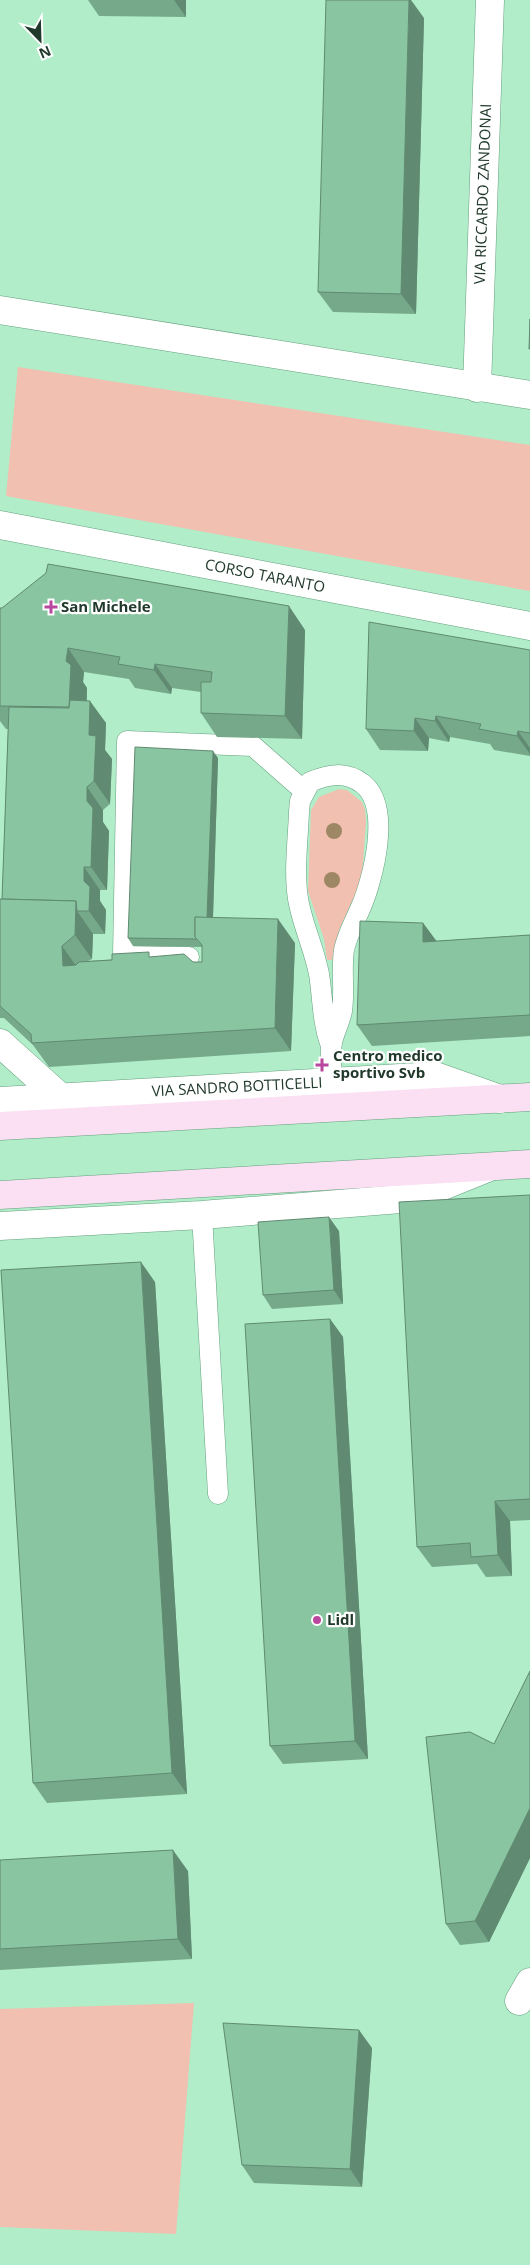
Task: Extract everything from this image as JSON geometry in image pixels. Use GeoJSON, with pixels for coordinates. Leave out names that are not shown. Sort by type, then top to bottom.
{"type":"FeatureCollection","features":[{"type":"Feature","properties":{"kind":"main road","name":"VIA SANDRO BOTTICELLI"},"geometry":{"type":"LineString","coordinates":[[0,1126],[530,1097]]}},
{"type":"Feature","properties":{"kind":"main road"},"geometry":{"type":"LineString","coordinates":[[0,1195],[530,1164]]}},
{"type":"Feature","properties":{"kind":"street","name":"VIA RICCARDO ZANDONAI"},"geometry":{"type":"LineString","coordinates":[[476,388],[490,0]]}},
{"type":"Feature","properties":{"kind":"street"},"geometry":{"type":"LineString","coordinates":[[0,310],[476,388],[530,395]]}},
{"type":"Feature","properties":{"kind":"street","name":"CORSO TARANTO"},"geometry":{"type":"LineString","coordinates":[[0,525],[530,626]]}},
{"type":"Feature","properties":{"kind":"street"},"geometry":{"type":"LineString","coordinates":[[0,1043],[60,1097]]}},
{"type":"Feature","properties":{"kind":"street","name":"VIA SANDRO BOTTICELLI"},"geometry":{"type":"LineString","coordinates":[[0,1101],[435,1076],[500,1099]]}},
{"type":"Feature","properties":{"kind":"street"},"geometry":{"type":"LineString","coordinates":[[0,1226],[202,1215],[413,1198],[492,1166]]}},
{"type":"Feature","properties":{"kind":"lane"},"geometry":{"type":"LineString","coordinates":[[189,957],[123,956],[127,741],[253,746],[304,790]]}},
{"type":"Feature","properties":{"kind":"lane"},"geometry":{"type":"LineString","coordinates":[[331,1046],[342,1011],[344,948],[370,882],[376,855],[378,823],[375,801],[367,787],[355,778],[341,774],[326,776],[310,782],[304,790],[299,812],[297,890],[299,904],[313,946],[319,976],[324,1027],[331,1046],[332,1082]]}},
{"type":"Feature","properties":{"kind":"lane"},"geometry":{"type":"LineString","coordinates":[[202,1215],[218,1494]]}},
{"type":"Feature","properties":{"kind":"shaded area"},"geometry":{"type":"Polygon","coordinates":[[[18,367],[530,445],[530,591],[6,496],[18,367]]]}},
{"type":"Feature","properties":{"kind":"shaded area"},"geometry":{"type":"Polygon","coordinates":[[[339,789],[347,790],[362,802],[366,822],[362,875],[359,886],[339,930],[332,960],[327,960],[324,939],[308,891],[311,810],[319,797],[339,789]]]}},
{"type":"Feature","properties":{"kind":"shaded area"},"geometry":{"type":"Polygon","coordinates":[[[194,2003],[176,2234],[0,2227],[0,2009],[194,2003]]]}},
{"type":"Feature","properties":{"kind":"building"},"geometry":{"type":"Polygon","coordinates":[[[326,0],[409,0],[401,294],[318,292],[326,0]]]}},
{"type":"Feature","properties":{"kind":"building"},"geometry":{"type":"Polygon","coordinates":[[[48,564],[289,606],[285,716],[201,713],[201,682],[211,682],[212,672],[155,664],[154,670],[118,664],[120,657],[68,648],[66,661],[71,665],[69,707],[0,706],[0,608],[46,573],[48,564]]]}},
{"type":"Feature","properties":{"kind":"building"},"geometry":{"type":"Polygon","coordinates":[[[369,622],[530,650],[530,733],[518,731],[517,736],[479,729],[481,724],[436,716],[435,721],[415,718],[414,731],[366,729],[369,622]]]}},
{"type":"Feature","properties":{"kind":"building"},"geometry":{"type":"Polygon","coordinates":[[[70,700],[90,701],[89,735],[96,736],[94,781],[87,787],[87,801],[93,808],[91,867],[84,867],[84,881],[90,887],[89,911],[77,911],[76,901],[2,899],[9,707],[69,708],[70,700]]]}},
{"type":"Feature","properties":{"kind":"building"},"geometry":{"type":"Polygon","coordinates":[[[135,747],[213,751],[207,918],[195,917],[195,937],[197,939],[128,938],[135,747]]]}},
{"type":"Feature","properties":{"kind":"building"},"geometry":{"type":"Polygon","coordinates":[[[0,899],[76,901],[75,935],[62,946],[63,966],[76,965],[79,962],[112,960],[112,954],[149,952],[149,957],[184,954],[193,962],[202,962],[202,945],[195,937],[195,917],[278,919],[275,1028],[32,1043],[31,1034],[0,1006],[0,899]]]}},
{"type":"Feature","properties":{"kind":"building"},"geometry":{"type":"Polygon","coordinates":[[[360,921],[423,923],[423,942],[530,935],[530,1015],[357,1025],[360,921]]]}},
{"type":"Feature","properties":{"kind":"building"},"geometry":{"type":"Polygon","coordinates":[[[530,1195],[530,1499],[495,1501],[498,1555],[471,1557],[470,1543],[417,1547],[399,1202],[530,1195]]]}},
{"type":"Feature","properties":{"kind":"building"},"geometry":{"type":"Polygon","coordinates":[[[329,1217],[334,1290],[263,1295],[258,1222],[329,1217]]]}},
{"type":"Feature","properties":{"kind":"building"},"geometry":{"type":"Polygon","coordinates":[[[141,1262],[172,1773],[33,1783],[1,1270],[141,1262]]]}},
{"type":"Feature","properties":{"kind":"building","name":"Lidl"},"geometry":{"type":"Polygon","coordinates":[[[330,1319],[355,1741],[270,1746],[245,1324],[330,1319]]]}},
{"type":"Feature","properties":{"kind":"building"},"geometry":{"type":"Polygon","coordinates":[[[530,1671],[530,1808],[475,1921],[446,1924],[426,1737],[470,1732],[494,1744],[530,1671]]]}},
{"type":"Feature","properties":{"kind":"building"},"geometry":{"type":"Polygon","coordinates":[[[173,1850],[178,1939],[0,1949],[0,1860],[173,1850]]]}},
{"type":"Feature","properties":{"kind":"building"},"geometry":{"type":"Polygon","coordinates":[[[223,2023],[359,2030],[350,2169],[242,2165],[223,2023]]]}},
{"type":"Feature","properties":{"kind":"place","name":"San Michele"},"geometry":{"type":"Point","coordinates":[51,607]}},
{"type":"Feature","properties":{"kind":"place","name":"Centro medico sportivo Svb"},"geometry":{"type":"Point","coordinates":[322,1065]}},
{"type":"Feature","properties":{"kind":"place","name":"Lidl"},"geometry":{"type":"Point","coordinates":[317,1620]}}]}
